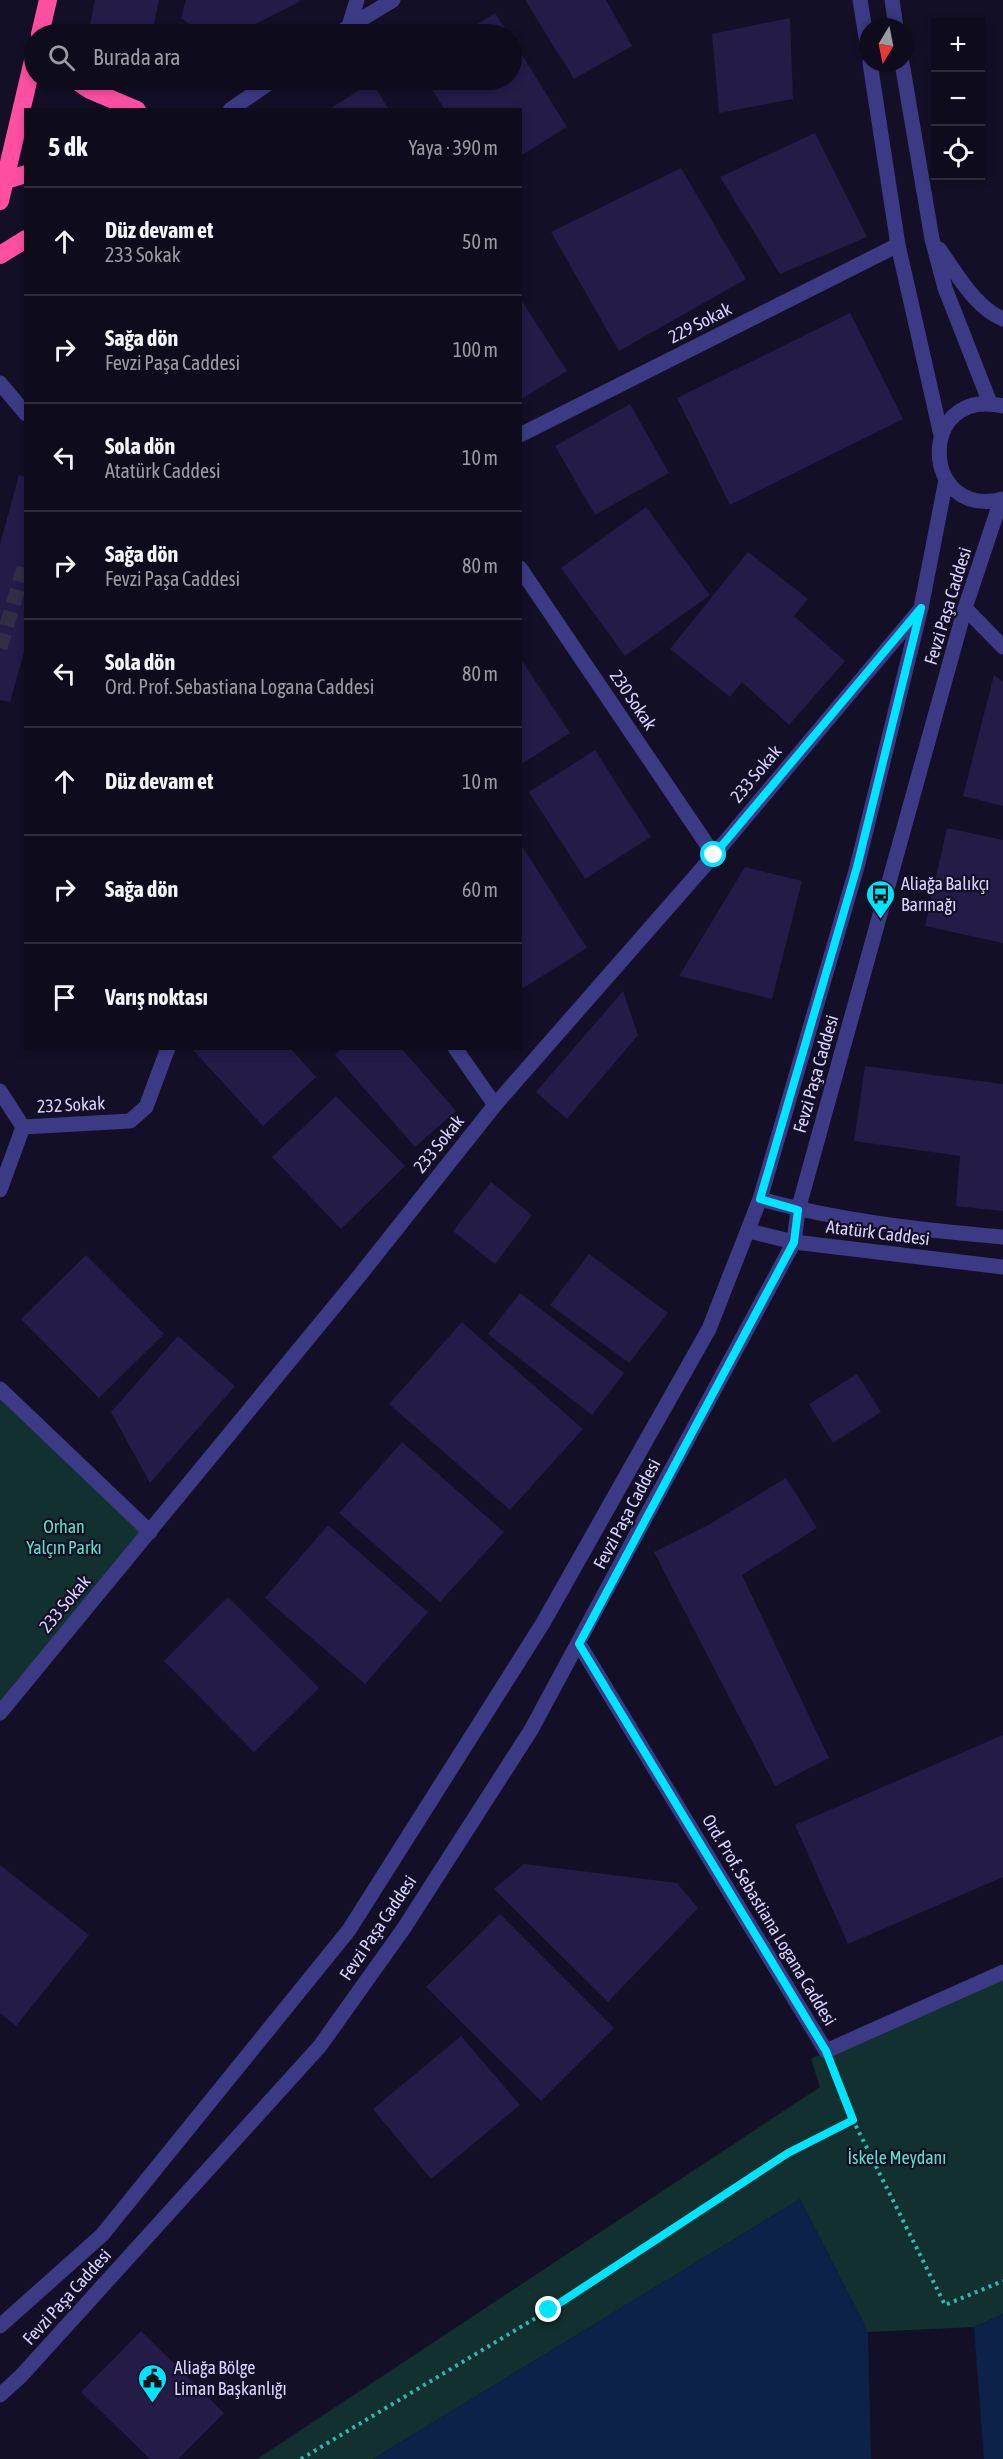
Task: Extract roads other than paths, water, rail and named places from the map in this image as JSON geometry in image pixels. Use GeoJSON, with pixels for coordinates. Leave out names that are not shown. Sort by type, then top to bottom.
{"type":"FeatureCollection","features":[{"type":"Feature","properties":{"kind":"highway"},"geometry":{"type":"LineString","coordinates":[[45,24],[48,0]]}},
{"type":"Feature","properties":{"kind":"highway"},"geometry":{"type":"LineString","coordinates":[[0,201],[2,181],[25,90]]}},
{"type":"Feature","properties":{"kind":"highway"},"geometry":{"type":"LineString","coordinates":[[90,90],[132,108]]}},
{"type":"Feature","properties":{"kind":"highway"},"geometry":{"type":"LineString","coordinates":[[2,181],[24,175]]}},
{"type":"Feature","properties":{"kind":"highway"},"geometry":{"type":"LineString","coordinates":[[0,255],[24,240]]}},
{"type":"Feature","properties":{"kind":"street"},"geometry":{"type":"LineString","coordinates":[[346,24],[357,0]]}},
{"type":"Feature","properties":{"kind":"street"},"geometry":{"type":"LineString","coordinates":[[353,24],[393,0]]}},
{"type":"Feature","properties":{"kind":"street"},"geometry":{"type":"LineString","coordinates":[[860,0],[863,18]]}},
{"type":"Feature","properties":{"kind":"street"},"geometry":{"type":"LineString","coordinates":[[892,0],[895,18]]}},
{"type":"Feature","properties":{"kind":"street","name":"Fevzi Paşa Caddesi"},"geometry":{"type":"LineString","coordinates":[[0,2395],[320,2046],[410,1918],[531,1730],[794,1242],[798,1210],[965,608],[1002,499],[986,502],[971,499],[957,491],[946,480],[940,465],[938,450],[941,435],[898,245],[871,72]]}},
{"type":"Feature","properties":{"kind":"street"},"geometry":{"type":"LineString","coordinates":[[904,72],[932,239],[945,288],[996,404],[974,405],[960,411],[948,421],[941,435]]}},
{"type":"Feature","properties":{"kind":"street"},"geometry":{"type":"LineString","coordinates":[[233,108],[259,90]]}},
{"type":"Feature","properties":{"kind":"street"},"geometry":{"type":"LineString","coordinates":[[932,239],[969,291],[1003,319]]}},
{"type":"Feature","properties":{"kind":"street","name":"229 Sokak"},"geometry":{"type":"LineString","coordinates":[[522,434],[898,245]]}},
{"type":"Feature","properties":{"kind":"street"},"geometry":{"type":"LineString","coordinates":[[0,383],[24,412]]}},
{"type":"Feature","properties":{"kind":"street","name":"Fevzi Paşa Caddesi"},"geometry":{"type":"LineString","coordinates":[[0,2326],[102,2235],[349,1930],[543,1623],[709,1329],[760,1199],[857,867],[921,608],[946,480]]}},
{"type":"Feature","properties":{"kind":"street","name":"230 Sokak"},"geometry":{"type":"LineString","coordinates":[[522,571],[714,855]]}},
{"type":"Feature","properties":{"kind":"street","name":"233 Sokak"},"geometry":{"type":"LineString","coordinates":[[0,1713],[150,1532],[495,1105],[714,855],[921,608]]}},
{"type":"Feature","properties":{"kind":"street"},"geometry":{"type":"LineString","coordinates":[[965,608],[1003,647]]}},
{"type":"Feature","properties":{"kind":"street","name":"232 Sokak"},"geometry":{"type":"LineString","coordinates":[[0,1190],[23,1127],[130,1121],[146,1107],[167,1050]]}},
{"type":"Feature","properties":{"kind":"street"},"geometry":{"type":"LineString","coordinates":[[456,1050],[495,1105]]}},
{"type":"Feature","properties":{"kind":"street"},"geometry":{"type":"LineString","coordinates":[[0,1091],[23,1127]]}},
{"type":"Feature","properties":{"kind":"street","name":"Atatürk Caddesi"},"geometry":{"type":"LineString","coordinates":[[760,1199],[798,1210],[925,1230],[1003,1238]]}},
{"type":"Feature","properties":{"kind":"street","name":"Atatürk Caddesi"},"geometry":{"type":"LineString","coordinates":[[749,1231],[794,1242],[1003,1267]]}},
{"type":"Feature","properties":{"kind":"street"},"geometry":{"type":"LineString","coordinates":[[0,1389],[150,1532]]}},
{"type":"Feature","properties":{"kind":"street","name":"Ord. Prof. Sebastiana Logana Caddesi"},"geometry":{"type":"LineString","coordinates":[[579,1644],[826,2051],[1003,1972]]}},
{"type":"Feature","properties":{"kind":"water"},"geometry":{"type":"Polygon","coordinates":[[[800,2199],[868,2332],[871,2459],[373,2459],[800,2199]]]}},
{"type":"Feature","properties":{"kind":"water"},"geometry":{"type":"Polygon","coordinates":[[[1003,2314],[1003,2459],[984,2459],[974,2327],[1003,2314]]]}},
{"type":"Feature","properties":{"kind":"tunnel"},"geometry":{"type":"LineString","coordinates":[[0,648],[24,568]]}},
{"type":"Feature","properties":{"kind":"place","name":"Aliağa Balıkçı Barınağı"},"geometry":{"type":"Point","coordinates":[880,920]}},
{"type":"Feature","properties":{"kind":"place","name":"Aliağa Bölge Liman Başkanlığı"},"geometry":{"type":"Point","coordinates":[153,2404]}},
{"type":"Feature","properties":{"kind":"park label","name":"Orhan Yalçın Parkı"},"geometry":{"type":"Point","coordinates":[64,1537]}},
{"type":"Feature","properties":{"kind":"park label","name":"İskele Meydanı"},"geometry":{"type":"Point","coordinates":[897,2158]}}]}
